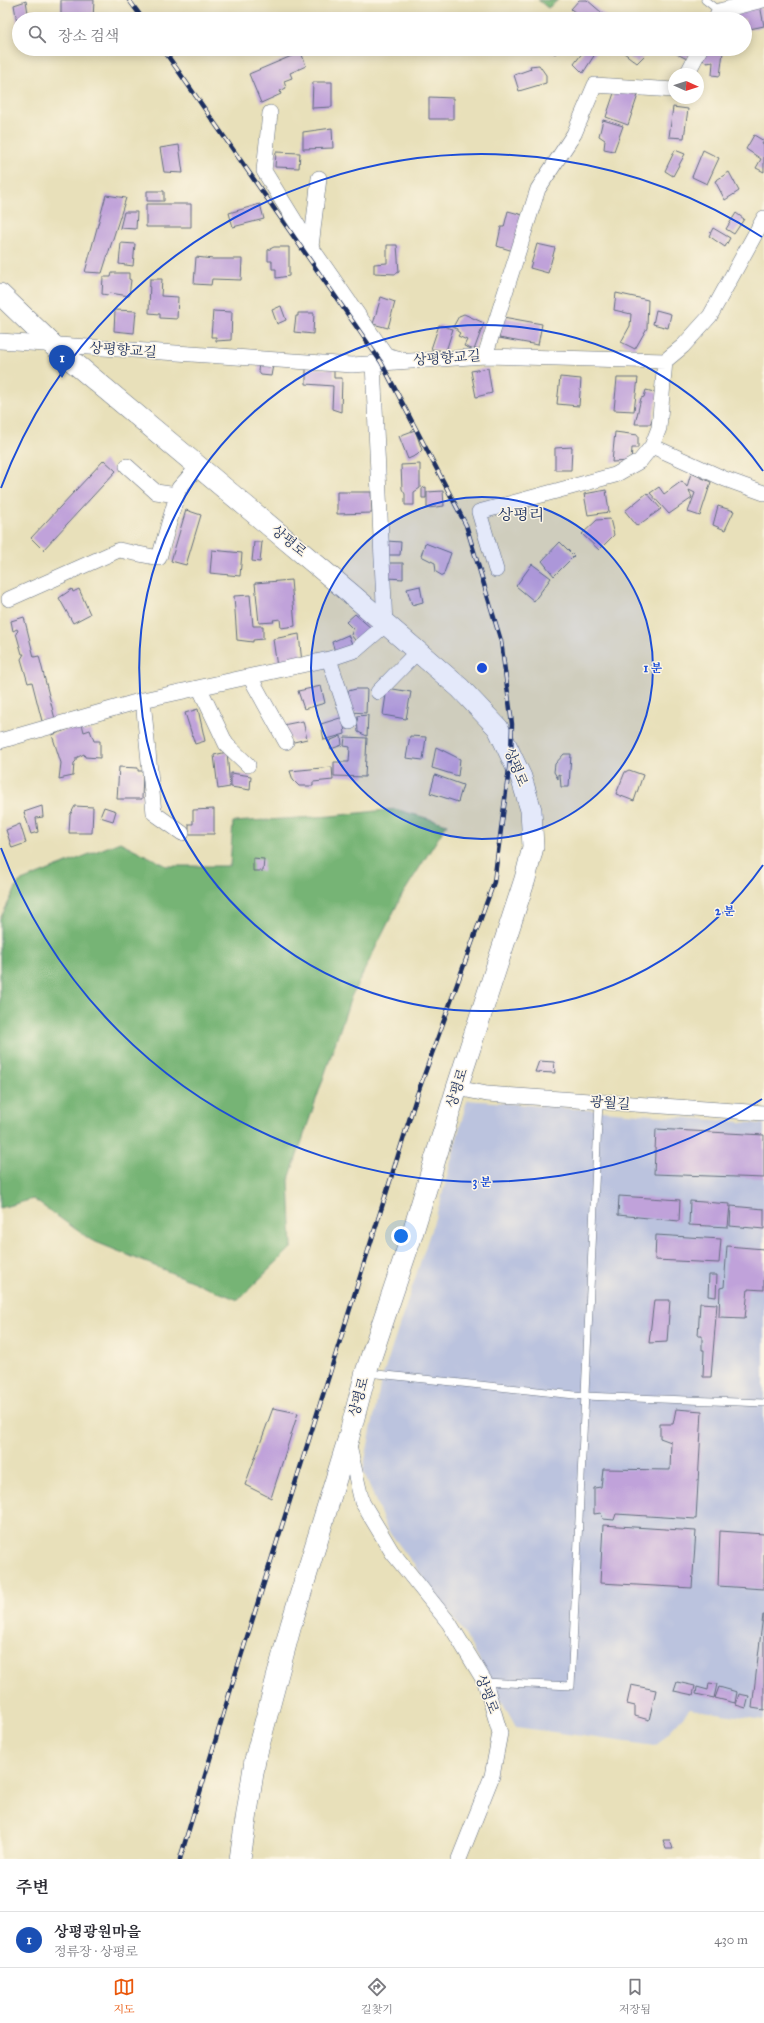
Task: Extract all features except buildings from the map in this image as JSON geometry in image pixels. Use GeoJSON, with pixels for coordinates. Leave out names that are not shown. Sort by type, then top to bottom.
{"type":"FeatureCollection","features":[{"type":"Feature","properties":{"kind":"main road","name":"상평로"},"geometry":{"type":"LineString","coordinates":[[0,294],[54,346],[199,466],[460,688],[498,728],[521,777],[531,810],[533,847],[525,879],[457,1088],[411,1238],[366,1372],[348,1440],[292,1625],[255,1760],[240,1859]]}},
{"type":"Feature","properties":{"kind":"street"},"geometry":{"type":"LineString","coordinates":[[726,12],[763,0]]}},
{"type":"Feature","properties":{"kind":"street"},"geometry":{"type":"LineString","coordinates":[[690,68],[696,56]]}},
{"type":"Feature","properties":{"kind":"street"},"geometry":{"type":"LineString","coordinates":[[485,356],[538,189],[574,134],[595,85],[668,90]]}},
{"type":"Feature","properties":{"kind":"street"},"geometry":{"type":"LineString","coordinates":[[270,113],[264,171],[311,247],[386,355],[408,361]]}},
{"type":"Feature","properties":{"kind":"street"},"geometry":{"type":"LineString","coordinates":[[311,247],[318,178]]}},
{"type":"Feature","properties":{"kind":"street"},"geometry":{"type":"LineString","coordinates":[[496,570],[479,512],[615,475],[640,461],[652,446],[660,419],[665,360],[683,346],[710,316],[764,221]]}},
{"type":"Feature","properties":{"kind":"street","name":"상평향교길"},"geometry":{"type":"LineString","coordinates":[[0,341],[54,346],[352,365],[485,356],[665,360]]}},
{"type":"Feature","properties":{"kind":"street"},"geometry":{"type":"LineString","coordinates":[[0,741],[143,700],[200,689],[329,659],[356,650],[385,625],[373,363]]}},
{"type":"Feature","properties":{"kind":"street"},"geometry":{"type":"LineString","coordinates":[[652,446],[725,479],[764,493]]}},
{"type":"Feature","properties":{"kind":"street"},"geometry":{"type":"LineString","coordinates":[[127,466],[156,492],[177,495]]}},
{"type":"Feature","properties":{"kind":"street"},"geometry":{"type":"LineString","coordinates":[[9,599],[118,550],[159,558],[179,488],[199,466]]}},
{"type":"Feature","properties":{"kind":"street"},"geometry":{"type":"LineString","coordinates":[[378,692],[417,652]]}},
{"type":"Feature","properties":{"kind":"street"},"geometry":{"type":"LineString","coordinates":[[329,659],[350,722]]}},
{"type":"Feature","properties":{"kind":"street"},"geometry":{"type":"LineString","coordinates":[[250,677],[286,742]]}},
{"type":"Feature","properties":{"kind":"street"},"geometry":{"type":"LineString","coordinates":[[200,689],[226,744],[248,765]]}},
{"type":"Feature","properties":{"kind":"street"},"geometry":{"type":"LineString","coordinates":[[143,700],[154,813],[182,833]]}},
{"type":"Feature","properties":{"kind":"street","name":"광월길"},"geometry":{"type":"LineString","coordinates":[[457,1088],[487,1094],[764,1112]]}},
{"type":"Feature","properties":{"kind":"street","name":"상평로"},"geometry":{"type":"LineString","coordinates":[[348,1440],[362,1502],[392,1552],[450,1623],[485,1682],[500,1733],[492,1776],[459,1859]]}},
{"type":"Feature","properties":{"kind":"lane"},"geometry":{"type":"LineString","coordinates":[[705,0],[715,12]]}},
{"type":"Feature","properties":{"kind":"lane"},"geometry":{"type":"LineString","coordinates":[[485,1682],[571,1686],[599,1102]]}},
{"type":"Feature","properties":{"kind":"lane"},"geometry":{"type":"LineString","coordinates":[[366,1372],[584,1396],[764,1403]]}},
{"type":"Feature","properties":{"kind":"shaded area"},"geometry":{"type":"Polygon","coordinates":[[[467,1100],[764,1124],[764,1720],[690,1709],[656,1746],[516,1727],[463,1631],[386,1527],[363,1470],[381,1381],[440,1203],[467,1100]]]}},
{"type":"Feature","properties":{"kind":"green space"},"geometry":{"type":"Polygon","coordinates":[[[538,0],[558,0],[548,8],[538,0]]]}},
{"type":"Feature","properties":{"kind":"green space"},"geometry":{"type":"Polygon","coordinates":[[[395,809],[447,824],[401,897],[351,997],[289,1179],[292,1247],[238,1300],[91,1240],[33,1199],[0,1208],[0,919],[19,882],[120,842],[167,866],[230,866],[233,822],[331,816],[395,809]]]}},
{"type":"Feature","properties":{"kind":"railway"},"geometry":{"type":"LineString","coordinates":[[129,0],[138,12]]}},
{"type":"Feature","properties":{"kind":"railway"},"geometry":{"type":"LineString","coordinates":[[168,56],[381,362],[466,525],[501,641],[512,724],[511,754],[494,882],[417,1095],[232,1685],[180,1859]]}},
{"type":"Feature","properties":{"kind":"place","name":"상평광원마을"},"geometry":{"type":"Point","coordinates":[62,378]}},
{"type":"Feature","properties":{"kind":"district","name":"상평리"},"geometry":{"type":"Point","coordinates":[521,514]}}]}
